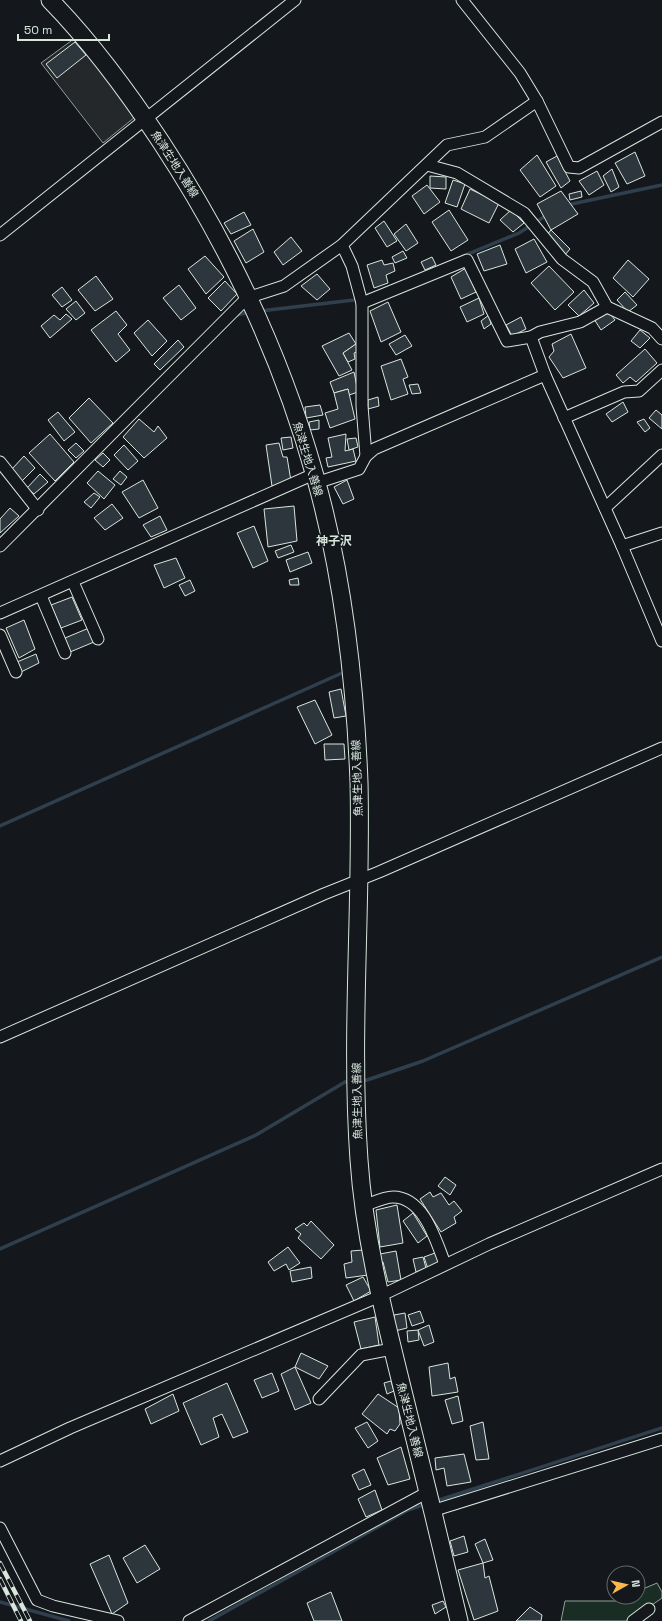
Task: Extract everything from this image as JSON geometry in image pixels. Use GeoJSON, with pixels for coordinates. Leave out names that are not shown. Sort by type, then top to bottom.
{"type":"FeatureCollection","features":[{"type":"Feature","properties":{"kind":"main road","name":"魚津生地入善線"},"geometry":{"type":"LineString","coordinates":[[50,0],[86,40],[145,118],[193,191],[223,246],[274,358],[315,478],[335,562],[351,669],[359,785],[356,1080],[359,1157],[363,1206],[380,1296],[428,1492],[456,1620]]}},
{"type":"Feature","properties":{"kind":"street"},"geometry":{"type":"LineString","coordinates":[[0,235],[295,0]]}},
{"type":"Feature","properties":{"kind":"street"},"geometry":{"type":"LineString","coordinates":[[462,0],[520,73],[537,101],[569,167],[579,168],[662,122]]}},
{"type":"Feature","properties":{"kind":"street"},"geometry":{"type":"LineString","coordinates":[[0,546],[38,510],[247,298],[284,286],[342,245],[447,146],[485,137],[537,101]]}},
{"type":"Feature","properties":{"kind":"street"},"geometry":{"type":"LineString","coordinates":[[427,165],[457,173],[524,213],[562,259],[593,282],[607,307],[657,326],[662,339]]}},
{"type":"Feature","properties":{"kind":"street"},"geometry":{"type":"LineString","coordinates":[[342,245],[352,266],[362,303],[362,406],[366,456]]}},
{"type":"Feature","properties":{"kind":"street"},"geometry":{"type":"LineString","coordinates":[[362,303],[467,260],[507,342],[531,337],[540,332],[580,322],[607,307]]}},
{"type":"Feature","properties":{"kind":"street"},"geometry":{"type":"LineString","coordinates":[[531,337],[545,375],[622,546],[662,641]]}},
{"type":"Feature","properties":{"kind":"street"},"geometry":{"type":"LineString","coordinates":[[564,418],[624,392],[639,391],[662,370]]}},
{"type":"Feature","properties":{"kind":"street"},"geometry":{"type":"LineString","coordinates":[[0,613],[315,478],[360,469],[366,456],[374,449],[545,375]]}},
{"type":"Feature","properties":{"kind":"street"},"geometry":{"type":"LineString","coordinates":[[605,508],[662,455]]}},
{"type":"Feature","properties":{"kind":"street"},"geometry":{"type":"LineString","coordinates":[[0,462],[38,510]]}},
{"type":"Feature","properties":{"kind":"street"},"geometry":{"type":"LineString","coordinates":[[622,546],[662,533]]}},
{"type":"Feature","properties":{"kind":"street"},"geometry":{"type":"LineString","coordinates":[[73,582],[98,639]]}},
{"type":"Feature","properties":{"kind":"street"},"geometry":{"type":"LineString","coordinates":[[41,596],[65,653]]}},
{"type":"Feature","properties":{"kind":"street"},"geometry":{"type":"LineString","coordinates":[[0,635],[16,672]]}},
{"type":"Feature","properties":{"kind":"street"},"geometry":{"type":"LineString","coordinates":[[0,1037],[662,748]]}},
{"type":"Feature","properties":{"kind":"street"},"geometry":{"type":"LineString","coordinates":[[0,1461],[70,1428],[380,1296],[489,1244],[662,1169]]}},
{"type":"Feature","properties":{"kind":"street"},"geometry":{"type":"LineString","coordinates":[[363,1206],[392,1197],[408,1200],[419,1210],[433,1233],[446,1264]]}},
{"type":"Feature","properties":{"kind":"street"},"geometry":{"type":"LineString","coordinates":[[319,1399],[361,1355],[392,1349]]}},
{"type":"Feature","properties":{"kind":"street"},"geometry":{"type":"LineString","coordinates":[[432,1511],[662,1439]]}},
{"type":"Feature","properties":{"kind":"street"},"geometry":{"type":"LineString","coordinates":[[189,1621],[428,1492]]}},
{"type":"Feature","properties":{"kind":"street"},"geometry":{"type":"LineString","coordinates":[[0,1528],[37,1600],[53,1606],[118,1621]]}},
{"type":"Feature","properties":{"kind":"street"},"geometry":{"type":"LineString","coordinates":[[633,1621],[649,1609]]}},
{"type":"Feature","properties":{"kind":"green space"},"geometry":{"type":"Polygon","coordinates":[[[657,1583],[662,1592],[662,1598],[629,1621],[561,1621],[565,1601],[606,1601],[606,1605],[646,1605],[646,1588],[657,1583]]]}},
{"type":"Feature","properties":{"kind":"shaded area"},"geometry":{"type":"Polygon","coordinates":[[[75,38],[135,117],[103,143],[41,63],[75,38]]]}},
{"type":"Feature","properties":{"kind":"building"},"geometry":{"type":"Polygon","coordinates":[[[75,42],[86,55],[57,78],[46,64],[75,42]]]}},
{"type":"Feature","properties":{"kind":"building"},"geometry":{"type":"Polygon","coordinates":[[[635,152],[645,176],[627,184],[615,163],[635,152]]]}},
{"type":"Feature","properties":{"kind":"building"},"geometry":{"type":"Polygon","coordinates":[[[537,155],[556,186],[540,197],[520,170],[537,155]]]}},
{"type":"Feature","properties":{"kind":"building"},"geometry":{"type":"Polygon","coordinates":[[[557,156],[570,181],[561,188],[546,162],[557,156]]]}},
{"type":"Feature","properties":{"kind":"building"},"geometry":{"type":"Polygon","coordinates":[[[612,169],[619,187],[611,192],[603,176],[612,169]]]}},
{"type":"Feature","properties":{"kind":"building"},"geometry":{"type":"Polygon","coordinates":[[[597,171],[604,185],[589,195],[579,181],[597,171]]]}},
{"type":"Feature","properties":{"kind":"building"},"geometry":{"type":"Polygon","coordinates":[[[430,176],[446,177],[446,189],[430,188],[430,176]]]}},
{"type":"Feature","properties":{"kind":"building"},"geometry":{"type":"Polygon","coordinates":[[[453,180],[465,184],[457,207],[445,203],[453,180]]]}},
{"type":"Feature","properties":{"kind":"building"},"geometry":{"type":"Polygon","coordinates":[[[427,185],[440,202],[424,214],[412,196],[427,185]]]}},
{"type":"Feature","properties":{"kind":"building"},"geometry":{"type":"Polygon","coordinates":[[[470,189],[499,203],[489,223],[461,209],[470,189]]]}},
{"type":"Feature","properties":{"kind":"building"},"geometry":{"type":"Polygon","coordinates":[[[561,191],[578,214],[551,230],[537,204],[561,191]]]}},
{"type":"Feature","properties":{"kind":"building"},"geometry":{"type":"Polygon","coordinates":[[[581,191],[582,197],[570,200],[569,194],[581,191]]]}},
{"type":"Feature","properties":{"kind":"building"},"geometry":{"type":"Polygon","coordinates":[[[449,210],[468,240],[451,251],[432,222],[449,210]]]}},
{"type":"Feature","properties":{"kind":"building"},"geometry":{"type":"Polygon","coordinates":[[[511,210],[524,223],[513,232],[500,220],[511,210]]]}},
{"type":"Feature","properties":{"kind":"building"},"geometry":{"type":"Polygon","coordinates":[[[244,212],[251,225],[231,234],[224,223],[244,212]]]}},
{"type":"Feature","properties":{"kind":"building"},"geometry":{"type":"Polygon","coordinates":[[[384,221],[397,241],[387,247],[375,228],[384,221]]]}},
{"type":"Feature","properties":{"kind":"building"},"geometry":{"type":"Polygon","coordinates":[[[406,224],[418,243],[406,251],[394,234],[406,224]]]}},
{"type":"Feature","properties":{"kind":"building"},"geometry":{"type":"Polygon","coordinates":[[[253,229],[264,252],[246,263],[234,241],[253,229]]]}},
{"type":"Feature","properties":{"kind":"building"},"geometry":{"type":"Polygon","coordinates":[[[551,230],[570,249],[564,256],[546,236],[551,230]]]}},
{"type":"Feature","properties":{"kind":"building"},"geometry":{"type":"Polygon","coordinates":[[[291,237],[302,251],[283,265],[274,252],[291,237]]]}},
{"type":"Feature","properties":{"kind":"building"},"geometry":{"type":"Polygon","coordinates":[[[534,239],[547,262],[526,273],[515,249],[534,239]]]}},
{"type":"Feature","properties":{"kind":"building"},"geometry":{"type":"Polygon","coordinates":[[[500,245],[507,264],[484,271],[477,254],[500,245]]]}},
{"type":"Feature","properties":{"kind":"building"},"geometry":{"type":"Polygon","coordinates":[[[403,251],[407,258],[395,263],[392,257],[403,251]]]}},
{"type":"Feature","properties":{"kind":"building"},"geometry":{"type":"Polygon","coordinates":[[[205,256],[224,277],[206,294],[188,269],[205,256]]]}},
{"type":"Feature","properties":{"kind":"building"},"geometry":{"type":"Polygon","coordinates":[[[432,257],[436,265],[425,270],[421,262],[432,257]]]}},
{"type":"Feature","properties":{"kind":"building"},"geometry":{"type":"Polygon","coordinates":[[[382,260],[384,265],[393,263],[395,271],[386,275],[388,283],[374,288],[367,265],[382,260]]]}},
{"type":"Feature","properties":{"kind":"building"},"geometry":{"type":"Polygon","coordinates":[[[628,260],[649,279],[633,297],[613,278],[628,260]]]}},
{"type":"Feature","properties":{"kind":"building"},"geometry":{"type":"Polygon","coordinates":[[[549,266],[574,292],[555,310],[531,283],[549,266]]]}},
{"type":"Feature","properties":{"kind":"building"},"geometry":{"type":"Polygon","coordinates":[[[466,268],[476,292],[461,299],[451,277],[466,268]]]}},
{"type":"Feature","properties":{"kind":"building"},"geometry":{"type":"Polygon","coordinates":[[[317,274],[330,289],[317,300],[301,286],[317,274]]]}},
{"type":"Feature","properties":{"kind":"building"},"geometry":{"type":"Polygon","coordinates":[[[96,276],[113,299],[95,311],[78,290],[96,276]]]}},
{"type":"Feature","properties":{"kind":"building"},"geometry":{"type":"Polygon","coordinates":[[[225,281],[237,294],[221,311],[208,298],[225,281]]]}},
{"type":"Feature","properties":{"kind":"building"},"geometry":{"type":"Polygon","coordinates":[[[179,285],[196,308],[181,320],[163,298],[179,285]]]}},
{"type":"Feature","properties":{"kind":"building"},"geometry":{"type":"Polygon","coordinates":[[[62,287],[72,300],[62,307],[52,295],[62,287]]]}},
{"type":"Feature","properties":{"kind":"building"},"geometry":{"type":"Polygon","coordinates":[[[584,290],[594,303],[579,316],[568,305],[584,290]]]}},
{"type":"Feature","properties":{"kind":"building"},"geometry":{"type":"Polygon","coordinates":[[[625,292],[637,305],[628,312],[617,300],[625,292]]]}},
{"type":"Feature","properties":{"kind":"building"},"geometry":{"type":"Polygon","coordinates":[[[479,298],[484,314],[467,322],[460,307],[479,298]]]}},
{"type":"Feature","properties":{"kind":"building"},"geometry":{"type":"Polygon","coordinates":[[[76,301],[85,313],[76,320],[66,309],[76,301]]]}},
{"type":"Feature","properties":{"kind":"building"},"geometry":{"type":"Polygon","coordinates":[[[388,302],[401,332],[381,342],[370,311],[388,302]]]}},
{"type":"Feature","properties":{"kind":"building"},"geometry":{"type":"Polygon","coordinates":[[[116,311],[127,325],[118,334],[130,350],[116,362],[91,330],[116,311]]]}},
{"type":"Feature","properties":{"kind":"building"},"geometry":{"type":"Polygon","coordinates":[[[608,311],[615,320],[601,330],[594,319],[608,311]]]}},
{"type":"Feature","properties":{"kind":"building"},"geometry":{"type":"Polygon","coordinates":[[[66,314],[72,319],[50,338],[41,326],[54,315],[60,320],[66,314]]]}},
{"type":"Feature","properties":{"kind":"building"},"geometry":{"type":"Polygon","coordinates":[[[489,315],[491,324],[484,329],[481,321],[489,315]]]}},
{"type":"Feature","properties":{"kind":"building"},"geometry":{"type":"Polygon","coordinates":[[[521,317],[526,329],[512,336],[506,325],[521,317]]]}},
{"type":"Feature","properties":{"kind":"building"},"geometry":{"type":"Polygon","coordinates":[[[148,320],[167,341],[152,356],[134,333],[148,320]]]}},
{"type":"Feature","properties":{"kind":"building"},"geometry":{"type":"Polygon","coordinates":[[[640,330],[650,338],[640,348],[631,341],[640,330]]]}},
{"type":"Feature","properties":{"kind":"building"},"geometry":{"type":"Polygon","coordinates":[[[349,333],[356,344],[343,353],[352,370],[339,376],[322,346],[349,333]]]}},
{"type":"Feature","properties":{"kind":"building"},"geometry":{"type":"Polygon","coordinates":[[[571,334],[586,368],[563,378],[549,357],[554,351],[552,344],[571,334]]]}},
{"type":"Feature","properties":{"kind":"building"},"geometry":{"type":"Polygon","coordinates":[[[405,335],[412,346],[396,355],[389,344],[405,335]]]}},
{"type":"Feature","properties":{"kind":"building"},"geometry":{"type":"Polygon","coordinates":[[[178,340],[184,347],[160,370],[154,364],[178,340]]]}},
{"type":"Feature","properties":{"kind":"building"},"geometry":{"type":"Polygon","coordinates":[[[356,344],[359,351],[354,353],[355,359],[348,362],[343,353],[356,344]]]}},
{"type":"Feature","properties":{"kind":"building"},"geometry":{"type":"Polygon","coordinates":[[[645,349],[657,363],[636,382],[630,377],[623,383],[616,375],[645,349]]]}},
{"type":"Feature","properties":{"kind":"building"},"geometry":{"type":"Polygon","coordinates":[[[401,359],[408,377],[403,379],[408,394],[391,400],[381,366],[401,359]]]}},
{"type":"Feature","properties":{"kind":"building"},"geometry":{"type":"Polygon","coordinates":[[[354,372],[358,392],[349,395],[348,389],[334,393],[330,382],[354,372]]]}},
{"type":"Feature","properties":{"kind":"building"},"geometry":{"type":"Polygon","coordinates":[[[418,384],[421,393],[412,394],[409,385],[418,384]]]}},
{"type":"Feature","properties":{"kind":"building"},"geometry":{"type":"Polygon","coordinates":[[[348,389],[355,419],[330,428],[325,413],[338,409],[334,393],[348,389]]]}},
{"type":"Feature","properties":{"kind":"building"},"geometry":{"type":"Polygon","coordinates":[[[378,397],[379,406],[368,409],[368,400],[378,397]]]}},
{"type":"Feature","properties":{"kind":"building"},"geometry":{"type":"Polygon","coordinates":[[[89,398],[113,423],[91,443],[69,418],[89,398]]]}},
{"type":"Feature","properties":{"kind":"building"},"geometry":{"type":"Polygon","coordinates":[[[623,402],[628,412],[612,422],[606,414],[623,402]]]}},
{"type":"Feature","properties":{"kind":"building"},"geometry":{"type":"Polygon","coordinates":[[[320,405],[323,415],[306,418],[305,407],[320,405]]]}},
{"type":"Feature","properties":{"kind":"building"},"geometry":{"type":"Polygon","coordinates":[[[656,410],[662,415],[662,429],[649,418],[656,410]]]}},
{"type":"Feature","properties":{"kind":"building"},"geometry":{"type":"Polygon","coordinates":[[[58,412],[75,432],[64,441],[48,420],[58,412]]]}},
{"type":"Feature","properties":{"kind":"building"},"geometry":{"type":"Polygon","coordinates":[[[139,419],[154,432],[158,426],[167,438],[144,458],[123,437],[139,419]]]}},
{"type":"Feature","properties":{"kind":"building"},"geometry":{"type":"Polygon","coordinates":[[[644,419],[650,428],[645,432],[637,422],[644,419]]]}},
{"type":"Feature","properties":{"kind":"building"},"geometry":{"type":"Polygon","coordinates":[[[319,420],[319,429],[310,430],[309,422],[319,420]]]}},
{"type":"Feature","properties":{"kind":"building"},"geometry":{"type":"Polygon","coordinates":[[[50,434],[74,462],[55,481],[29,453],[50,434]]]}},
{"type":"Feature","properties":{"kind":"building"},"geometry":{"type":"Polygon","coordinates":[[[346,434],[345,451],[353,449],[356,461],[328,467],[326,458],[332,457],[328,438],[346,434]]]}},
{"type":"Feature","properties":{"kind":"building"},"geometry":{"type":"Polygon","coordinates":[[[291,437],[293,448],[283,450],[281,438],[291,437]]]}},
{"type":"Feature","properties":{"kind":"building"},"geometry":{"type":"Polygon","coordinates":[[[356,438],[358,447],[349,450],[347,439],[356,438]]]}},
{"type":"Feature","properties":{"kind":"building"},"geometry":{"type":"Polygon","coordinates":[[[76,443],[84,451],[76,458],[68,450],[76,443]]]}},
{"type":"Feature","properties":{"kind":"building"},"geometry":{"type":"Polygon","coordinates":[[[279,443],[283,457],[287,457],[291,481],[272,486],[266,445],[279,443]]]}},
{"type":"Feature","properties":{"kind":"building"},"geometry":{"type":"Polygon","coordinates":[[[124,445],[138,461],[128,470],[114,455],[124,445]]]}},
{"type":"Feature","properties":{"kind":"building"},"geometry":{"type":"Polygon","coordinates":[[[103,453],[110,460],[103,467],[95,460],[103,453]]]}},
{"type":"Feature","properties":{"kind":"building"},"geometry":{"type":"Polygon","coordinates":[[[24,456],[35,468],[22,481],[12,469],[24,456]]]}},
{"type":"Feature","properties":{"kind":"building"},"geometry":{"type":"Polygon","coordinates":[[[98,471],[115,485],[104,499],[87,483],[98,471]]]}},
{"type":"Feature","properties":{"kind":"building"},"geometry":{"type":"Polygon","coordinates":[[[120,471],[127,477],[121,485],[113,479],[120,471]]]}},
{"type":"Feature","properties":{"kind":"building"},"geometry":{"type":"Polygon","coordinates":[[[40,474],[48,482],[34,494],[27,488],[40,474]]]}},
{"type":"Feature","properties":{"kind":"building"},"geometry":{"type":"Polygon","coordinates":[[[143,480],[158,508],[139,518],[122,492],[143,480]]]}},
{"type":"Feature","properties":{"kind":"building"},"geometry":{"type":"Polygon","coordinates":[[[347,480],[354,499],[343,504],[334,487],[347,480]]]}},
{"type":"Feature","properties":{"kind":"building"},"geometry":{"type":"Polygon","coordinates":[[[94,493],[100,497],[91,508],[84,502],[94,493]]]}},
{"type":"Feature","properties":{"kind":"building"},"geometry":{"type":"Polygon","coordinates":[[[112,504],[123,518],[105,530],[94,518],[112,504]]]}},
{"type":"Feature","properties":{"kind":"building"},"geometry":{"type":"Polygon","coordinates":[[[294,506],[297,541],[268,547],[264,509],[294,506]]]}},
{"type":"Feature","properties":{"kind":"building"},"geometry":{"type":"Polygon","coordinates":[[[10,508],[19,516],[0,533],[0,519],[10,508]]]}},
{"type":"Feature","properties":{"kind":"building"},"geometry":{"type":"Polygon","coordinates":[[[160,516],[167,530],[151,537],[143,525],[160,516]]]}},
{"type":"Feature","properties":{"kind":"building"},"geometry":{"type":"Polygon","coordinates":[[[254,526],[268,561],[253,568],[237,533],[254,526]]]}},
{"type":"Feature","properties":{"kind":"building"},"geometry":{"type":"Polygon","coordinates":[[[291,545],[294,552],[278,558],[275,551],[291,545]]]}},
{"type":"Feature","properties":{"kind":"building"},"geometry":{"type":"Polygon","coordinates":[[[308,552],[312,563],[290,572],[286,560],[308,552]]]}},
{"type":"Feature","properties":{"kind":"building"},"geometry":{"type":"Polygon","coordinates":[[[176,558],[185,578],[164,588],[154,565],[176,558]]]}},
{"type":"Feature","properties":{"kind":"building"},"geometry":{"type":"Polygon","coordinates":[[[298,578],[299,585],[290,585],[289,580],[298,578]]]}},
{"type":"Feature","properties":{"kind":"building"},"geometry":{"type":"Polygon","coordinates":[[[190,580],[195,591],[185,596],[179,585],[190,580]]]}},
{"type":"Feature","properties":{"kind":"building"},"geometry":{"type":"Polygon","coordinates":[[[72,597],[82,620],[61,628],[51,605],[72,597]]]}},
{"type":"Feature","properties":{"kind":"building"},"geometry":{"type":"Polygon","coordinates":[[[24,620],[35,649],[19,658],[6,628],[24,620]]]}},
{"type":"Feature","properties":{"kind":"building"},"geometry":{"type":"Polygon","coordinates":[[[89,628],[94,642],[70,652],[65,638],[89,628]]]}},
{"type":"Feature","properties":{"kind":"building"},"geometry":{"type":"Polygon","coordinates":[[[36,654],[39,663],[21,672],[17,662],[36,654]]]}},
{"type":"Feature","properties":{"kind":"building"},"geometry":{"type":"Polygon","coordinates":[[[341,689],[346,716],[334,718],[329,692],[341,689]]]}},
{"type":"Feature","properties":{"kind":"building"},"geometry":{"type":"Polygon","coordinates":[[[315,700],[332,735],[315,744],[297,707],[315,700]]]}},
{"type":"Feature","properties":{"kind":"building"},"geometry":{"type":"Polygon","coordinates":[[[324,744],[344,744],[345,759],[325,760],[324,744]]]}},
{"type":"Feature","properties":{"kind":"building"},"geometry":{"type":"Polygon","coordinates":[[[445,1177],[456,1185],[450,1195],[438,1186],[445,1177]]]}},
{"type":"Feature","properties":{"kind":"building"},"geometry":{"type":"Polygon","coordinates":[[[430,1192],[433,1197],[441,1193],[449,1205],[454,1201],[462,1211],[454,1217],[456,1223],[441,1232],[420,1199],[430,1192]]]}},
{"type":"Feature","properties":{"kind":"building"},"geometry":{"type":"Polygon","coordinates":[[[397,1205],[403,1243],[380,1247],[376,1210],[397,1205]]]}},
{"type":"Feature","properties":{"kind":"building"},"geometry":{"type":"Polygon","coordinates":[[[413,1213],[427,1236],[418,1243],[403,1221],[413,1213]]]}},
{"type":"Feature","properties":{"kind":"building"},"geometry":{"type":"Polygon","coordinates":[[[311,1221],[334,1245],[321,1259],[298,1238],[301,1234],[295,1229],[304,1223],[307,1226],[311,1221]]]}},
{"type":"Feature","properties":{"kind":"building"},"geometry":{"type":"Polygon","coordinates":[[[288,1247],[300,1263],[289,1270],[286,1264],[274,1271],[268,1262],[288,1247]]]}},
{"type":"Feature","properties":{"kind":"building"},"geometry":{"type":"Polygon","coordinates":[[[363,1250],[368,1275],[346,1278],[344,1264],[352,1262],[351,1251],[363,1250]]]}},
{"type":"Feature","properties":{"kind":"building"},"geometry":{"type":"Polygon","coordinates":[[[396,1251],[401,1280],[388,1282],[383,1262],[380,1262],[380,1254],[396,1251]]]}},
{"type":"Feature","properties":{"kind":"building"},"geometry":{"type":"Polygon","coordinates":[[[435,1253],[439,1264],[428,1269],[424,1257],[435,1253]]]}},
{"type":"Feature","properties":{"kind":"building"},"geometry":{"type":"Polygon","coordinates":[[[423,1257],[426,1268],[416,1272],[413,1259],[423,1257]]]}},
{"type":"Feature","properties":{"kind":"building"},"geometry":{"type":"Polygon","coordinates":[[[311,1267],[312,1278],[292,1282],[290,1271],[311,1267]]]}},
{"type":"Feature","properties":{"kind":"building"},"geometry":{"type":"Polygon","coordinates":[[[363,1277],[371,1291],[354,1301],[346,1285],[363,1277]]]}},
{"type":"Feature","properties":{"kind":"building"},"geometry":{"type":"Polygon","coordinates":[[[420,1311],[424,1322],[412,1326],[408,1315],[420,1311]]]}},
{"type":"Feature","properties":{"kind":"building"},"geometry":{"type":"Polygon","coordinates":[[[405,1313],[407,1328],[395,1331],[394,1315],[405,1313]]]}},
{"type":"Feature","properties":{"kind":"building"},"geometry":{"type":"Polygon","coordinates":[[[375,1317],[379,1345],[361,1349],[354,1322],[375,1317]]]}},
{"type":"Feature","properties":{"kind":"building"},"geometry":{"type":"Polygon","coordinates":[[[429,1325],[434,1342],[424,1346],[418,1330],[429,1325]]]}},
{"type":"Feature","properties":{"kind":"building"},"geometry":{"type":"Polygon","coordinates":[[[418,1330],[419,1340],[408,1342],[407,1331],[418,1330]]]}},
{"type":"Feature","properties":{"kind":"building"},"geometry":{"type":"Polygon","coordinates":[[[301,1353],[328,1366],[319,1379],[295,1367],[301,1353]]]}},
{"type":"Feature","properties":{"kind":"building"},"geometry":{"type":"Polygon","coordinates":[[[448,1363],[450,1379],[455,1377],[458,1392],[432,1396],[429,1367],[448,1363]]]}},
{"type":"Feature","properties":{"kind":"building"},"geometry":{"type":"Polygon","coordinates":[[[295,1367],[311,1403],[295,1410],[281,1374],[295,1367]]]}},
{"type":"Feature","properties":{"kind":"building"},"geometry":{"type":"Polygon","coordinates":[[[272,1373],[279,1391],[262,1398],[254,1380],[272,1373]]]}},
{"type":"Feature","properties":{"kind":"building"},"geometry":{"type":"Polygon","coordinates":[[[391,1381],[394,1391],[387,1394],[384,1383],[391,1381]]]}},
{"type":"Feature","properties":{"kind":"building"},"geometry":{"type":"Polygon","coordinates":[[[227,1383],[248,1432],[233,1438],[222,1414],[213,1418],[219,1437],[201,1445],[183,1403],[227,1383]]]}},
{"type":"Feature","properties":{"kind":"building"},"geometry":{"type":"Polygon","coordinates":[[[173,1394],[179,1411],[151,1424],[145,1409],[173,1394]]]}},
{"type":"Feature","properties":{"kind":"building"},"geometry":{"type":"Polygon","coordinates":[[[378,1394],[399,1408],[400,1424],[395,1431],[390,1429],[387,1434],[362,1414],[378,1394]]]}},
{"type":"Feature","properties":{"kind":"building"},"geometry":{"type":"Polygon","coordinates":[[[458,1396],[463,1421],[452,1424],[445,1400],[458,1396]]]}},
{"type":"Feature","properties":{"kind":"building"},"geometry":{"type":"Polygon","coordinates":[[[367,1422],[378,1441],[368,1448],[355,1428],[367,1422]]]}},
{"type":"Feature","properties":{"kind":"building"},"geometry":{"type":"Polygon","coordinates":[[[483,1422],[489,1459],[476,1460],[470,1426],[483,1422]]]}},
{"type":"Feature","properties":{"kind":"building"},"geometry":{"type":"Polygon","coordinates":[[[401,1447],[410,1479],[388,1485],[377,1458],[401,1447]]]}},
{"type":"Feature","properties":{"kind":"building"},"geometry":{"type":"Polygon","coordinates":[[[464,1454],[471,1482],[447,1486],[444,1468],[436,1470],[435,1458],[464,1454]]]}},
{"type":"Feature","properties":{"kind":"building"},"geometry":{"type":"Polygon","coordinates":[[[364,1469],[371,1485],[359,1490],[352,1475],[364,1469]]]}},
{"type":"Feature","properties":{"kind":"building"},"geometry":{"type":"Polygon","coordinates":[[[375,1490],[382,1510],[366,1517],[358,1499],[375,1490]]]}},
{"type":"Feature","properties":{"kind":"building"},"geometry":{"type":"Polygon","coordinates":[[[464,1536],[468,1552],[454,1556],[450,1541],[464,1536]]]}},
{"type":"Feature","properties":{"kind":"building"},"geometry":{"type":"Polygon","coordinates":[[[485,1539],[493,1560],[483,1563],[475,1544],[485,1539]]]}},
{"type":"Feature","properties":{"kind":"building"},"geometry":{"type":"Polygon","coordinates":[[[145,1545],[160,1569],[137,1583],[123,1558],[145,1545]]]}},
{"type":"Feature","properties":{"kind":"building"},"geometry":{"type":"Polygon","coordinates":[[[109,1555],[128,1603],[112,1614],[90,1564],[109,1555]]]}},
{"type":"Feature","properties":{"kind":"building"},"geometry":{"type":"Polygon","coordinates":[[[483,1563],[485,1578],[489,1576],[498,1611],[474,1620],[458,1570],[483,1563]]]}},
{"type":"Feature","properties":{"kind":"building"},"geometry":{"type":"Polygon","coordinates":[[[331,1592],[342,1621],[314,1621],[307,1603],[331,1592]]]}},
{"type":"Feature","properties":{"kind":"building"},"geometry":{"type":"Polygon","coordinates":[[[443,1601],[446,1607],[435,1614],[432,1605],[443,1601]]]}},
{"type":"Feature","properties":{"kind":"building"},"geometry":{"type":"Polygon","coordinates":[[[530,1607],[542,1615],[541,1621],[516,1621],[530,1607]]]}},
{"type":"Feature","properties":{"kind":"waterway"},"geometry":{"type":"LineString","coordinates":[[567,205],[662,185]]}},
{"type":"Feature","properties":{"kind":"waterway"},"geometry":{"type":"LineString","coordinates":[[463,256],[519,233],[547,215]]}},
{"type":"Feature","properties":{"kind":"waterway"},"geometry":{"type":"LineString","coordinates":[[260,311],[354,300],[370,294]]}},
{"type":"Feature","properties":{"kind":"waterway"},"geometry":{"type":"LineString","coordinates":[[237,315],[250,312]]}},
{"type":"Feature","properties":{"kind":"waterway"},"geometry":{"type":"LineString","coordinates":[[0,826],[342,673]]}},
{"type":"Feature","properties":{"kind":"waterway"},"geometry":{"type":"LineString","coordinates":[[360,1081],[423,1061],[662,957]]}},
{"type":"Feature","properties":{"kind":"waterway"},"geometry":{"type":"LineString","coordinates":[[0,1249],[256,1135],[345,1082],[352,1081]]}},
{"type":"Feature","properties":{"kind":"waterway"},"geometry":{"type":"LineString","coordinates":[[436,1501],[662,1428]]}},
{"type":"Feature","properties":{"kind":"waterway"},"geometry":{"type":"LineString","coordinates":[[209,1621],[408,1510],[426,1504]]}},
{"type":"Feature","properties":{"kind":"waterway"},"geometry":{"type":"LineString","coordinates":[[0,1602],[69,1621]]}},
{"type":"Feature","properties":{"kind":"railway"},"geometry":{"type":"LineString","coordinates":[[0,1563],[30,1621]]}},
{"type":"Feature","properties":{"kind":"railway"},"geometry":{"type":"LineString","coordinates":[[0,1579],[21,1621]]}},
{"type":"Feature","properties":{"kind":"district","name":"神子沢"},"geometry":{"type":"Point","coordinates":[334,541]}}]}
